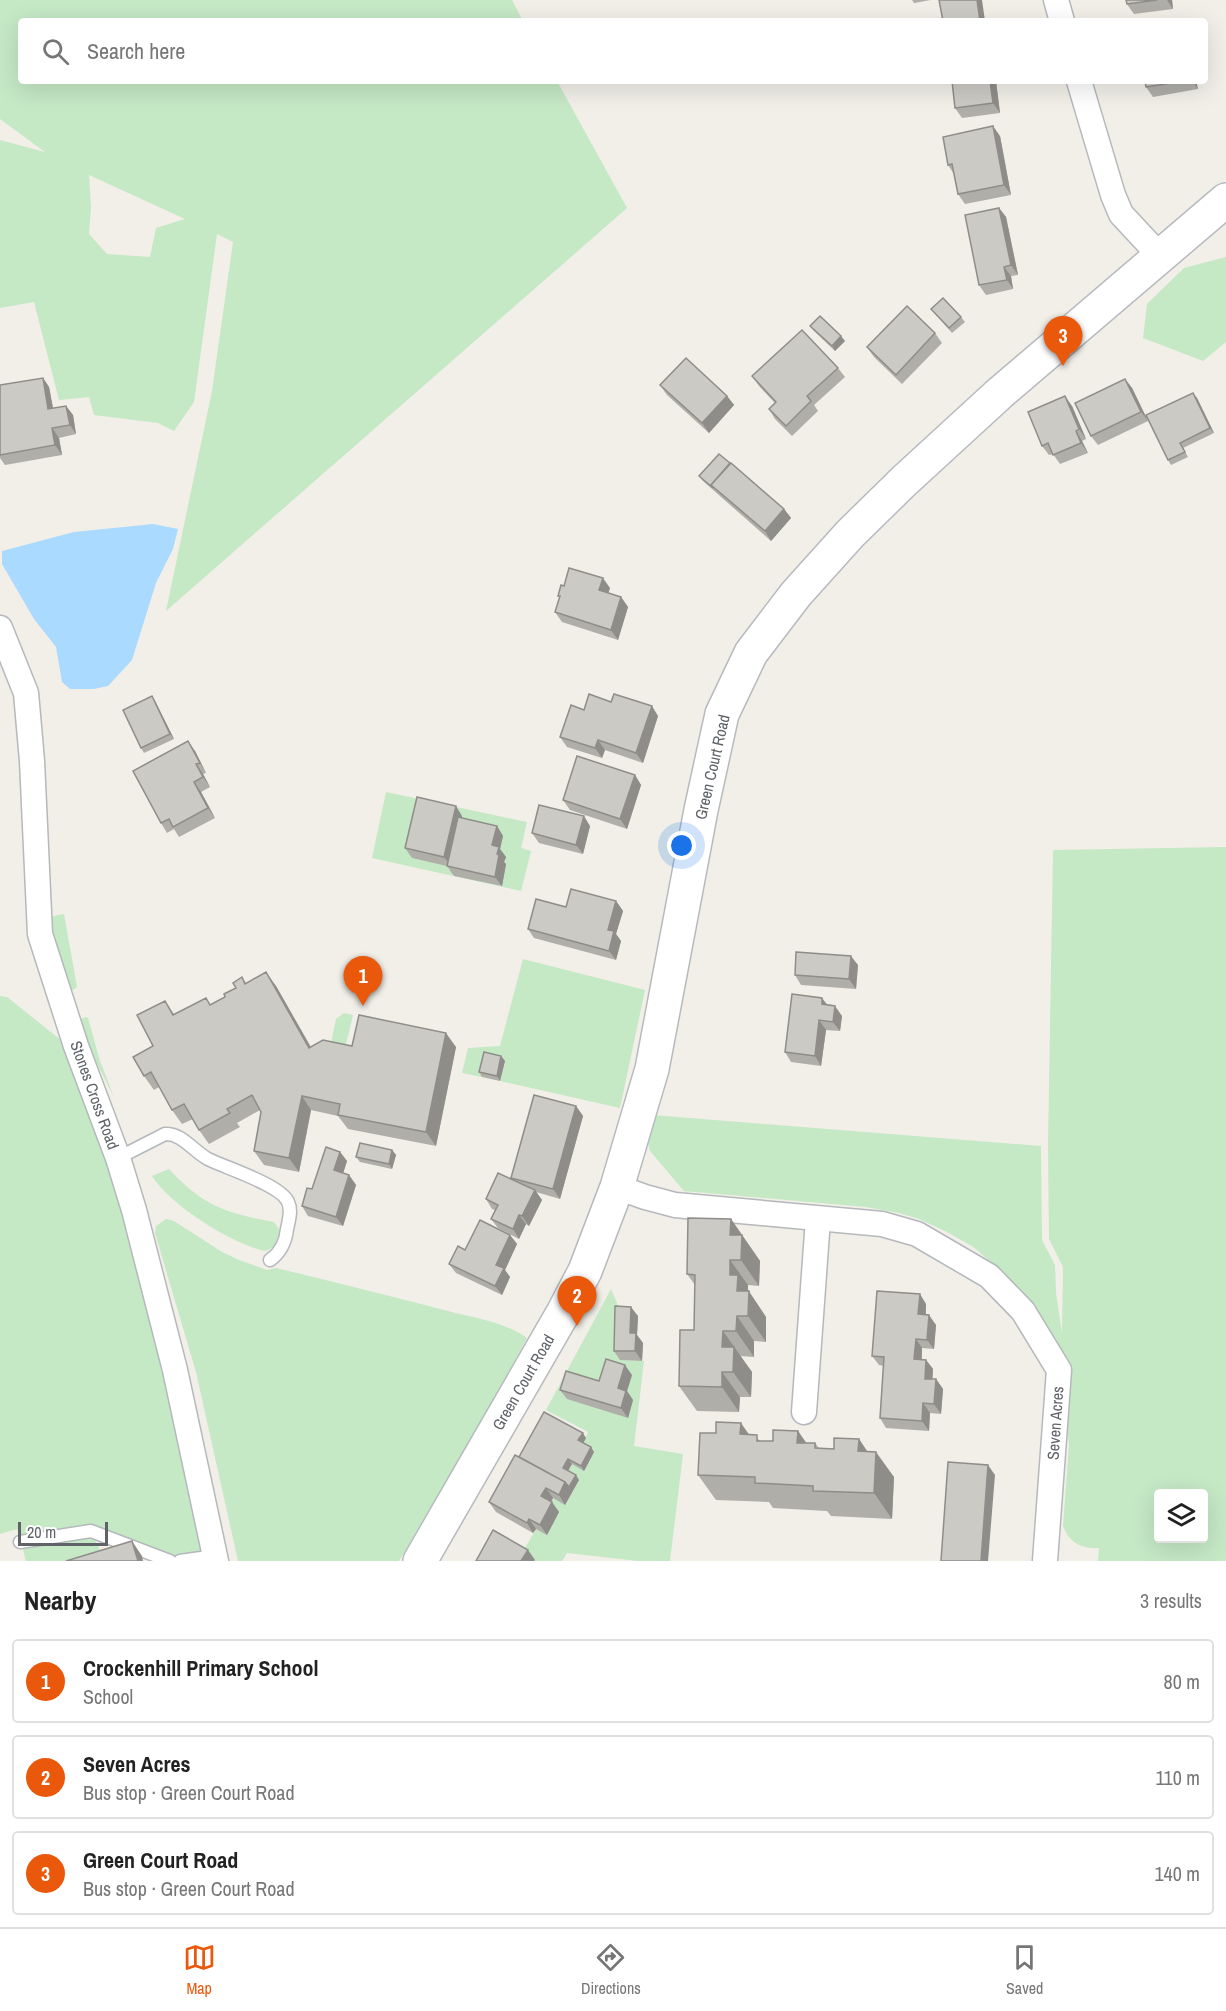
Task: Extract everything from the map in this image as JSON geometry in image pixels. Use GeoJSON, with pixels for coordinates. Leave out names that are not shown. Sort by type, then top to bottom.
{"type":"FeatureCollection","features":[{"type":"Feature","properties":{"kind":"main road","name":"Green Court Road"},"geometry":{"type":"LineString","coordinates":[[420,1561],[563,1313],[585,1271],[617,1187],[654,1060],[699,821],[722,714],[751,653],[796,594],[850,534],[903,482],[1000,393],[1226,200]]}},
{"type":"Feature","properties":{"kind":"street"},"geometry":{"type":"LineString","coordinates":[[1056,0],[1061,18]]}},
{"type":"Feature","properties":{"kind":"street"},"geometry":{"type":"LineString","coordinates":[[1080,84],[1113,195],[1121,214],[1160,256]]}},
{"type":"Feature","properties":{"kind":"street","name":"Stones Cross Road"},"geometry":{"type":"LineString","coordinates":[[0,628],[26,693],[32,760],[40,934],[76,1046],[118,1158],[136,1219],[175,1370],[216,1559]]}},
{"type":"Feature","properties":{"kind":"street","name":"Seven Acres"},"geometry":{"type":"LineString","coordinates":[[617,1187],[675,1205],[882,1224],[917,1234],[989,1276],[1023,1311],[1059,1370],[1045,1561]]}},
{"type":"Feature","properties":{"kind":"street"},"geometry":{"type":"LineString","coordinates":[[804,1412],[818,1219]]}},
{"type":"Feature","properties":{"kind":"lane"},"geometry":{"type":"LineString","coordinates":[[118,1158],[165,1134],[173,1134],[207,1158],[278,1189],[287,1199],[290,1211],[287,1232],[281,1248],[270,1260]]}},
{"type":"Feature","properties":{"kind":"lane"},"geometry":{"type":"LineString","coordinates":[[20,1542],[91,1531],[170,1561]]}},
{"type":"Feature","properties":{"kind":"lane"},"geometry":{"type":"LineString","coordinates":[[180,1561],[216,1559]]}},
{"type":"Feature","properties":{"kind":"green space"},"geometry":{"type":"Polygon","coordinates":[[[0,0],[512,0],[521,18],[18,18],[18,84],[559,84],[627,208],[166,611],[212,391],[233,242],[217,234],[194,402],[174,431],[158,423],[94,415],[89,397],[59,400],[34,302],[0,308],[0,140],[45,152],[0,119],[0,0]],[[89,175],[91,208],[89,234],[107,254],[150,257],[156,228],[185,219],[89,175]]]}},
{"type":"Feature","properties":{"kind":"green space"},"geometry":{"type":"Polygon","coordinates":[[[1226,257],[1226,342],[1203,361],[1143,338],[1147,304],[1184,268],[1226,257]]]}},
{"type":"Feature","properties":{"kind":"green space"},"geometry":{"type":"Polygon","coordinates":[[[386,792],[527,822],[521,848],[531,851],[521,891],[372,858],[386,792]]]}},
{"type":"Feature","properties":{"kind":"green space"},"geometry":{"type":"Polygon","coordinates":[[[1226,847],[1226,1561],[1098,1561],[1099,1548],[1082,1546],[1069,1537],[1063,1526],[1069,1445],[1061,1370],[999,1269],[972,1246],[919,1219],[899,1213],[866,1207],[684,1191],[650,1151],[640,1114],[1041,1146],[1042,1240],[1055,1265],[1056,1293],[1062,1333],[1063,1267],[1049,1239],[1048,1146],[1053,850],[1226,847]]]}},
{"type":"Feature","properties":{"kind":"green space"},"geometry":{"type":"Polygon","coordinates":[[[64,914],[77,987],[73,990],[70,990],[60,977],[49,917],[64,914]]]}},
{"type":"Feature","properties":{"kind":"green space"},"geometry":{"type":"Polygon","coordinates":[[[523,959],[645,990],[620,1108],[500,1081],[505,1062],[487,1057],[482,1077],[462,1073],[468,1048],[500,1046],[523,959]]]}},
{"type":"Feature","properties":{"kind":"green space"},"geometry":{"type":"Polygon","coordinates":[[[0,996],[7,997],[62,1041],[128,1213],[213,1555],[173,1559],[90,1527],[20,1538],[17,1529],[0,1534],[0,996]]]}},
{"type":"Feature","properties":{"kind":"green space"},"geometry":{"type":"Polygon","coordinates":[[[344,1013],[353,1015],[345,1048],[328,1057],[336,1019],[344,1013]]]}},
{"type":"Feature","properties":{"kind":"green space"},"geometry":{"type":"Polygon","coordinates":[[[86,1017],[114,1097],[89,1048],[80,1023],[81,1019],[86,1017]]]}},
{"type":"Feature","properties":{"kind":"green space"},"geometry":{"type":"Polygon","coordinates":[[[169,1169],[193,1192],[216,1206],[274,1222],[280,1231],[274,1247],[265,1251],[251,1247],[219,1232],[187,1211],[152,1176],[169,1169]]]}},
{"type":"Feature","properties":{"kind":"green space"},"geometry":{"type":"Polygon","coordinates":[[[166,1219],[174,1221],[222,1252],[267,1270],[276,1268],[479,1318],[509,1328],[527,1338],[399,1561],[238,1561],[196,1372],[155,1233],[156,1226],[166,1219]]]}},
{"type":"Feature","properties":{"kind":"green space"},"geometry":{"type":"Polygon","coordinates":[[[611,1289],[622,1315],[620,1360],[644,1361],[634,1446],[683,1454],[670,1561],[638,1561],[567,1553],[562,1561],[534,1561],[522,1553],[536,1529],[547,1534],[559,1512],[548,1506],[553,1498],[566,1504],[579,1480],[567,1473],[572,1464],[584,1470],[594,1452],[582,1445],[588,1432],[546,1410],[611,1289]]]}},
{"type":"Feature","properties":{"kind":"green space"},"geometry":{"type":"Polygon","coordinates":[[[91,1531],[105,1561],[26,1561],[21,1542],[91,1531]]]}},
{"type":"Feature","properties":{"kind":"water"},"geometry":{"type":"Polygon","coordinates":[[[153,524],[178,529],[173,549],[156,583],[132,660],[108,686],[94,689],[70,689],[62,682],[56,647],[34,619],[2,564],[2,551],[74,532],[153,524]]]}},
{"type":"Feature","properties":{"kind":"building"},"geometry":{"type":"Polygon","coordinates":[[[939,0],[977,0],[980,18],[942,18],[939,0]]]}},
{"type":"Feature","properties":{"kind":"building"},"geometry":{"type":"Polygon","coordinates":[[[1126,0],[1157,0],[1127,4],[1126,0]]]}},
{"type":"Feature","properties":{"kind":"building"},"geometry":{"type":"Polygon","coordinates":[[[952,84],[990,84],[993,103],[955,108],[952,84]]]}},
{"type":"Feature","properties":{"kind":"building"},"geometry":{"type":"Polygon","coordinates":[[[1146,84],[1165,84],[1146,87],[1146,84]]]}},
{"type":"Feature","properties":{"kind":"building"},"geometry":{"type":"Polygon","coordinates":[[[993,126],[1004,185],[958,194],[952,164],[948,165],[943,137],[993,126]]]}},
{"type":"Feature","properties":{"kind":"building"},"geometry":{"type":"Polygon","coordinates":[[[999,208],[1011,265],[1004,267],[1007,280],[979,285],[965,215],[999,208]]]}},
{"type":"Feature","properties":{"kind":"building"},"geometry":{"type":"Polygon","coordinates":[[[943,298],[961,317],[949,328],[931,309],[943,298]]]}},
{"type":"Feature","properties":{"kind":"building"},"geometry":{"type":"Polygon","coordinates":[[[907,306],[935,333],[896,375],[867,347],[907,306]]]}},
{"type":"Feature","properties":{"kind":"building"},"geometry":{"type":"Polygon","coordinates":[[[820,316],[841,336],[832,346],[810,326],[820,316]]]}},
{"type":"Feature","properties":{"kind":"building"},"geometry":{"type":"Polygon","coordinates":[[[802,330],[838,368],[807,396],[811,401],[786,426],[769,409],[776,402],[752,376],[802,330]]]}},
{"type":"Feature","properties":{"kind":"building"},"geometry":{"type":"Polygon","coordinates":[[[686,358],[727,396],[702,423],[660,385],[686,358]]]}},
{"type":"Feature","properties":{"kind":"building"},"geometry":{"type":"Polygon","coordinates":[[[43,378],[48,409],[66,406],[70,425],[52,428],[55,445],[0,455],[0,385],[43,378]]]}},
{"type":"Feature","properties":{"kind":"building"},"geometry":{"type":"Polygon","coordinates":[[[1125,379],[1141,412],[1091,436],[1075,403],[1125,379]]]}},
{"type":"Feature","properties":{"kind":"building"},"geometry":{"type":"Polygon","coordinates":[[[1193,393],[1210,428],[1180,443],[1185,452],[1168,460],[1146,415],[1193,393]]]}},
{"type":"Feature","properties":{"kind":"building"},"geometry":{"type":"Polygon","coordinates":[[[1065,396],[1079,429],[1076,431],[1081,443],[1053,455],[1048,443],[1042,446],[1028,412],[1065,396]]]}},
{"type":"Feature","properties":{"kind":"building"},"geometry":{"type":"Polygon","coordinates":[[[719,454],[730,463],[711,485],[713,488],[699,476],[719,454]]]}},
{"type":"Feature","properties":{"kind":"building"},"geometry":{"type":"Polygon","coordinates":[[[731,463],[784,509],[765,531],[711,485],[731,463]]]}},
{"type":"Feature","properties":{"kind":"building"},"geometry":{"type":"Polygon","coordinates":[[[569,568],[603,578],[599,590],[621,597],[611,630],[555,612],[561,585],[564,586],[569,568]]]}},
{"type":"Feature","properties":{"kind":"building"},"geometry":{"type":"Polygon","coordinates":[[[589,694],[611,702],[614,694],[652,706],[636,753],[598,740],[595,748],[560,737],[571,705],[584,710],[589,694]]]}},
{"type":"Feature","properties":{"kind":"building"},"geometry":{"type":"Polygon","coordinates":[[[152,696],[170,734],[141,748],[123,710],[152,696]]]}},
{"type":"Feature","properties":{"kind":"building"},"geometry":{"type":"Polygon","coordinates":[[[188,741],[200,763],[196,764],[203,777],[194,782],[208,808],[173,827],[169,819],[161,823],[133,771],[188,741]]]}},
{"type":"Feature","properties":{"kind":"building"},"geometry":{"type":"Polygon","coordinates":[[[577,756],[635,775],[620,819],[563,800],[577,756]]]}},
{"type":"Feature","properties":{"kind":"building"},"geometry":{"type":"Polygon","coordinates":[[[417,797],[456,806],[444,857],[405,848],[417,797]]]}},
{"type":"Feature","properties":{"kind":"building"},"geometry":{"type":"Polygon","coordinates":[[[539,805],[584,816],[576,845],[532,833],[539,805]]]}},
{"type":"Feature","properties":{"kind":"building"},"geometry":{"type":"Polygon","coordinates":[[[458,817],[497,826],[492,845],[499,847],[495,877],[447,866],[458,817]]]}},
{"type":"Feature","properties":{"kind":"building"},"geometry":{"type":"Polygon","coordinates":[[[571,889],[616,901],[608,930],[614,931],[609,951],[528,929],[536,899],[566,907],[571,889]]]}},
{"type":"Feature","properties":{"kind":"building"},"geometry":{"type":"Polygon","coordinates":[[[796,952],[851,956],[849,979],[795,975],[796,952]]]}},
{"type":"Feature","properties":{"kind":"building"},"geometry":{"type":"Polygon","coordinates":[[[266,972],[309,1048],[323,1040],[352,1046],[359,1015],[446,1033],[426,1132],[338,1115],[340,1104],[302,1096],[289,1158],[254,1151],[261,1112],[252,1095],[227,1109],[230,1113],[199,1130],[184,1104],[172,1110],[151,1072],[144,1076],[133,1057],[153,1046],[137,1015],[165,1001],[173,1015],[206,998],[210,1005],[236,988],[233,983],[242,977],[245,984],[266,972]]]}},
{"type":"Feature","properties":{"kind":"building"},"geometry":{"type":"Polygon","coordinates":[[[792,994],[822,998],[822,1004],[835,1006],[833,1022],[819,1020],[815,1056],[785,1052],[792,994]]]}},
{"type":"Feature","properties":{"kind":"building"},"geometry":{"type":"Polygon","coordinates":[[[484,1052],[501,1056],[497,1076],[479,1072],[484,1052]]]}},
{"type":"Feature","properties":{"kind":"building"},"geometry":{"type":"Polygon","coordinates":[[[534,1095],[576,1106],[553,1189],[511,1178],[534,1095]]]}},
{"type":"Feature","properties":{"kind":"building"},"geometry":{"type":"Polygon","coordinates":[[[360,1143],[392,1150],[389,1164],[356,1157],[360,1143]]]}},
{"type":"Feature","properties":{"kind":"building"},"geometry":{"type":"Polygon","coordinates":[[[326,1147],[340,1152],[334,1170],[349,1175],[336,1217],[302,1206],[307,1188],[312,1189],[326,1147]]]}},
{"type":"Feature","properties":{"kind":"building"},"geometry":{"type":"Polygon","coordinates":[[[498,1173],[535,1190],[513,1229],[491,1219],[498,1205],[486,1199],[498,1173]]]}},
{"type":"Feature","properties":{"kind":"building"},"geometry":{"type":"Polygon","coordinates":[[[688,1218],[731,1219],[730,1235],[742,1235],[741,1260],[730,1260],[730,1275],[738,1275],[737,1291],[749,1291],[748,1316],[737,1316],[736,1331],[723,1331],[722,1347],[734,1347],[733,1372],[722,1372],[722,1387],[679,1386],[680,1330],[694,1330],[695,1275],[687,1274],[688,1218]]]}},
{"type":"Feature","properties":{"kind":"building"},"geometry":{"type":"Polygon","coordinates":[[[480,1220],[510,1235],[496,1265],[504,1268],[495,1286],[449,1264],[458,1246],[465,1250],[480,1220]]]}},
{"type":"Feature","properties":{"kind":"building"},"geometry":{"type":"Polygon","coordinates":[[[877,1291],[920,1294],[918,1314],[929,1315],[927,1340],[916,1339],[914,1359],[926,1360],[925,1379],[936,1379],[934,1404],[923,1403],[922,1421],[880,1418],[884,1357],[872,1356],[877,1291]]]}},
{"type":"Feature","properties":{"kind":"building"},"geometry":{"type":"Polygon","coordinates":[[[615,1306],[631,1307],[630,1333],[636,1333],[635,1351],[614,1351],[615,1306]]]}},
{"type":"Feature","properties":{"kind":"building"},"geometry":{"type":"Polygon","coordinates":[[[606,1359],[625,1365],[618,1388],[626,1391],[621,1408],[560,1390],[566,1371],[599,1381],[606,1359]]]}},
{"type":"Feature","properties":{"kind":"building"},"geometry":{"type":"Polygon","coordinates":[[[544,1412],[583,1433],[578,1440],[591,1447],[581,1466],[568,1459],[565,1464],[563,1468],[576,1475],[569,1487],[565,1482],[519,1457],[544,1412]]]}},
{"type":"Feature","properties":{"kind":"building"},"geometry":{"type":"Polygon","coordinates":[[[716,1422],[741,1423],[740,1434],[757,1435],[757,1441],[773,1441],[773,1430],[798,1431],[797,1443],[815,1443],[815,1448],[834,1449],[834,1438],[859,1439],[858,1451],[876,1452],[874,1493],[813,1491],[813,1486],[755,1483],[755,1477],[698,1475],[700,1433],[716,1433],[716,1422]]]}},
{"type":"Feature","properties":{"kind":"building"},"geometry":{"type":"Polygon","coordinates":[[[515,1455],[565,1482],[559,1495],[546,1488],[541,1496],[552,1502],[540,1525],[529,1519],[527,1523],[489,1502],[515,1455]]]}},
{"type":"Feature","properties":{"kind":"building"},"geometry":{"type":"Polygon","coordinates":[[[948,1462],[988,1465],[981,1561],[941,1561],[948,1462]]]}},
{"type":"Feature","properties":{"kind":"building"},"geometry":{"type":"Polygon","coordinates":[[[493,1530],[528,1550],[521,1561],[476,1561],[493,1530]]]}},
{"type":"Feature","properties":{"kind":"building"},"geometry":{"type":"Polygon","coordinates":[[[132,1541],[138,1561],[66,1561],[132,1541]]]}},
{"type":"Feature","properties":{"kind":"place","name":"Green Court Road"},"geometry":{"type":"Point","coordinates":[1063,366]}},
{"type":"Feature","properties":{"kind":"place","name":"Crockenhill Primary School"},"geometry":{"type":"Point","coordinates":[363,1006]}},
{"type":"Feature","properties":{"kind":"place","name":"Seven Acres"},"geometry":{"type":"Point","coordinates":[577,1326]}}]}
